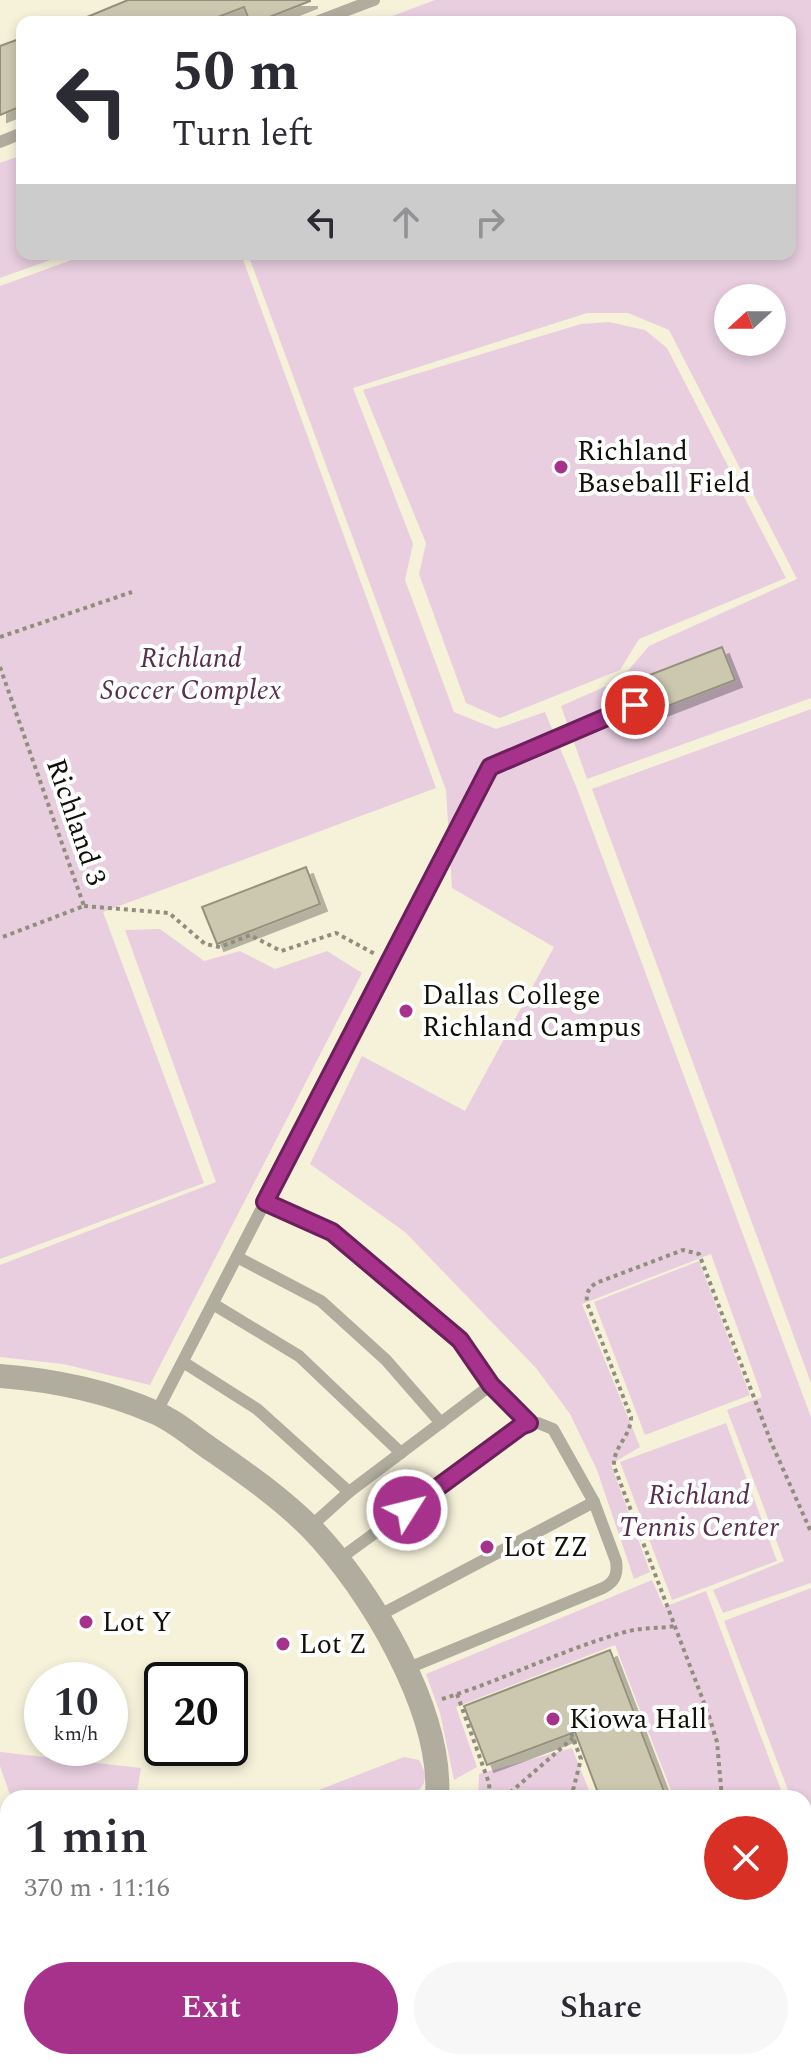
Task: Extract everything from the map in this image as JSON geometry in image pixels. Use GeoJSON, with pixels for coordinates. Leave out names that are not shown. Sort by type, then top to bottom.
{"type":"FeatureCollection","features":[{"type":"Feature","properties":{"kind":"street"},"geometry":{"type":"LineString","coordinates":[[1,1380],[54,1383],[122,1400],[156,1413],[256,1480],[310,1527],[378,1616],[406,1669],[433,1746],[437,1790]]}},
{"type":"Feature","properties":{"kind":"lane"},"geometry":{"type":"LineString","coordinates":[[332,16],[374,0]]}},
{"type":"Feature","properties":{"kind":"lane"},"geometry":{"type":"LineString","coordinates":[[156,1413],[490,767],[635,705]]}},
{"type":"Feature","properties":{"kind":"lane"},"geometry":{"type":"LineString","coordinates":[[265,1202],[332,1232],[460,1340],[491,1385],[529,1423]]}},
{"type":"Feature","properties":{"kind":"lane"},"geometry":{"type":"LineString","coordinates":[[237,1257],[321,1301],[386,1360],[441,1423]]}},
{"type":"Feature","properties":{"kind":"lane"},"geometry":{"type":"LineString","coordinates":[[213,1304],[299,1356],[401,1453]]}},
{"type":"Feature","properties":{"kind":"lane"},"geometry":{"type":"LineString","coordinates":[[183,1362],[257,1409],[349,1492]]}},
{"type":"Feature","properties":{"kind":"lane"},"geometry":{"type":"LineString","coordinates":[[310,1527],[349,1492],[491,1385]]}},
{"type":"Feature","properties":{"kind":"lane"},"geometry":{"type":"LineString","coordinates":[[338,1560],[521,1426],[538,1423],[553,1429],[594,1502],[616,1561],[616,1574],[609,1585],[406,1669]]}},
{"type":"Feature","properties":{"kind":"lane"},"geometry":{"type":"LineString","coordinates":[[378,1616],[594,1502]]}},
{"type":"Feature","properties":{"kind":"path"},"geometry":{"type":"LineString","coordinates":[[0,637],[132,592]]}},
{"type":"Feature","properties":{"kind":"path","name":"Richland 3"},"geometry":{"type":"LineString","coordinates":[[0,667],[84,906],[0,938]]}},
{"type":"Feature","properties":{"kind":"path"},"geometry":{"type":"LineString","coordinates":[[84,906],[169,913],[205,944],[220,947],[250,935],[281,951],[336,933],[389,962]]}},
{"type":"Feature","properties":{"kind":"path"},"geometry":{"type":"LineString","coordinates":[[721,1790],[717,1742],[614,1466],[613,1458],[629,1433],[631,1417],[587,1303],[589,1288],[683,1250],[699,1254],[771,1442],[811,1532]]}},
{"type":"Feature","properties":{"kind":"path"},"geometry":{"type":"LineString","coordinates":[[420,1705],[605,1638],[629,1631],[675,1626]]}},
{"type":"Feature","properties":{"kind":"path"},"geometry":{"type":"LineString","coordinates":[[457,1694],[486,1774],[489,1790]]}},
{"type":"Feature","properties":{"kind":"path"},"geometry":{"type":"LineString","coordinates":[[513,1790],[572,1736],[581,1759],[573,1790]]}},
{"type":"Feature","properties":{"kind":"green space"},"geometry":{"type":"Polygon","coordinates":[[[435,0],[811,0],[811,698],[587,779],[561,706],[620,680],[649,646],[797,579],[669,330],[628,313],[587,313],[353,388],[413,544],[405,580],[454,712],[496,729],[545,712],[577,789],[811,1417],[811,1583],[723,1613],[713,1590],[784,1561],[727,1410],[762,1397],[711,1254],[582,1304],[640,1447],[611,1464],[650,1572],[634,1579],[597,1470],[570,1414],[536,1368],[405,1232],[310,1164],[362,1056],[465,1111],[554,947],[452,888],[446,790],[250,260],[796,260],[796,16],[392,16],[435,0]]]}},
{"type":"Feature","properties":{"kind":"green space"},"geometry":{"type":"Polygon","coordinates":[[[16,157],[16,260],[50,260],[0,278],[0,163],[16,157]]]}},
{"type":"Feature","properties":{"kind":"green space","name":"Richland Soccer Complex"},"geometry":{"type":"Polygon","coordinates":[[[72,260],[243,260],[436,788],[103,912],[204,1183],[0,1259],[0,286],[72,260]]]}},
{"type":"Feature","properties":{"kind":"green space","name":"Richland Baseball Field"},"geometry":{"type":"Polygon","coordinates":[[[609,322],[645,330],[667,348],[786,578],[639,639],[620,670],[500,718],[466,703],[419,574],[426,543],[363,390],[581,324],[609,322]]]}},
{"type":"Feature","properties":{"kind":"green space"},"geometry":{"type":"Polygon","coordinates":[[[811,709],[811,1383],[592,789],[811,709]]]}},
{"type":"Feature","properties":{"kind":"green space"},"geometry":{"type":"Polygon","coordinates":[[[160,929],[204,961],[240,951],[275,969],[327,951],[362,973],[150,1385],[63,1364],[0,1357],[0,1265],[216,1182],[125,930],[160,929]]]}},
{"type":"Feature","properties":{"kind":"green space","name":"Richland Tennis Center"},"geometry":{"type":"Polygon","coordinates":[[[699,1261],[750,1395],[645,1435],[594,1302],[699,1261]]]}},
{"type":"Feature","properties":{"kind":"green space","name":"Richland Tennis Center"},"geometry":{"type":"Polygon","coordinates":[[[726,1423],[777,1561],[672,1600],[620,1462],[726,1423]]]}},
{"type":"Feature","properties":{"kind":"green space"},"geometry":{"type":"Polygon","coordinates":[[[652,1580],[664,1607],[706,1591],[781,1790],[671,1790],[615,1645],[456,1707],[477,1767],[454,1780],[440,1713],[426,1674],[652,1580]]]}},
{"type":"Feature","properties":{"kind":"green space","name":"Richland Tennis Center"},"geometry":{"type":"Polygon","coordinates":[[[811,1588],[811,1790],[788,1790],[724,1621],[811,1588]]]}},
{"type":"Feature","properties":{"kind":"green space"},"geometry":{"type":"Polygon","coordinates":[[[572,1748],[589,1790],[478,1790],[479,1774],[572,1748]]]}},
{"type":"Feature","properties":{"kind":"green space"},"geometry":{"type":"Polygon","coordinates":[[[0,1752],[24,1755],[24,1766],[141,1768],[137,1790],[8,1790],[0,1766],[0,1752]]]}},
{"type":"Feature","properties":{"kind":"green space"},"geometry":{"type":"Polygon","coordinates":[[[404,1757],[419,1760],[425,1774],[423,1784],[417,1790],[319,1790],[404,1757]]]}},
{"type":"Feature","properties":{"kind":"building"},"geometry":{"type":"Polygon","coordinates":[[[128,0],[310,0],[272,16],[248,16],[244,7],[221,16],[89,16],[128,0]]]}},
{"type":"Feature","properties":{"kind":"building"},"geometry":{"type":"Polygon","coordinates":[[[16,40],[16,108],[0,115],[0,46],[16,40]]]}},
{"type":"Feature","properties":{"kind":"building"},"geometry":{"type":"Polygon","coordinates":[[[722,647],[735,680],[647,714],[634,681],[722,647]]]}},
{"type":"Feature","properties":{"kind":"building"},"geometry":{"type":"Polygon","coordinates":[[[306,867],[320,904],[217,944],[202,907],[306,867]]]}},
{"type":"Feature","properties":{"kind":"building","name":"Kiowa Hall"},"geometry":{"type":"Polygon","coordinates":[[[610,1650],[663,1790],[597,1790],[575,1732],[487,1765],[464,1706],[610,1650]]]}},
{"type":"Feature","properties":{"kind":"place","name":"Richland Baseball Field"},"geometry":{"type":"Point","coordinates":[561,467]}},
{"type":"Feature","properties":{"kind":"place","name":"Dallas College Richland Campus"},"geometry":{"type":"Point","coordinates":[406,1011]}},
{"type":"Feature","properties":{"kind":"place","name":"Lot ZZ"},"geometry":{"type":"Point","coordinates":[487,1547]}},
{"type":"Feature","properties":{"kind":"place","name":"Lot Y"},"geometry":{"type":"Point","coordinates":[86,1622]}},
{"type":"Feature","properties":{"kind":"place","name":"Lot Z"},"geometry":{"type":"Point","coordinates":[283,1644]}},
{"type":"Feature","properties":{"kind":"place","name":"Kiowa Hall"},"geometry":{"type":"Point","coordinates":[553,1719]}},
{"type":"Feature","properties":{"kind":"route"},"geometry":{"type":"LineString","coordinates":[[407,1510],[529,1423],[491,1385],[460,1340],[332,1232],[265,1202],[490,767],[635,705]]}}]}
